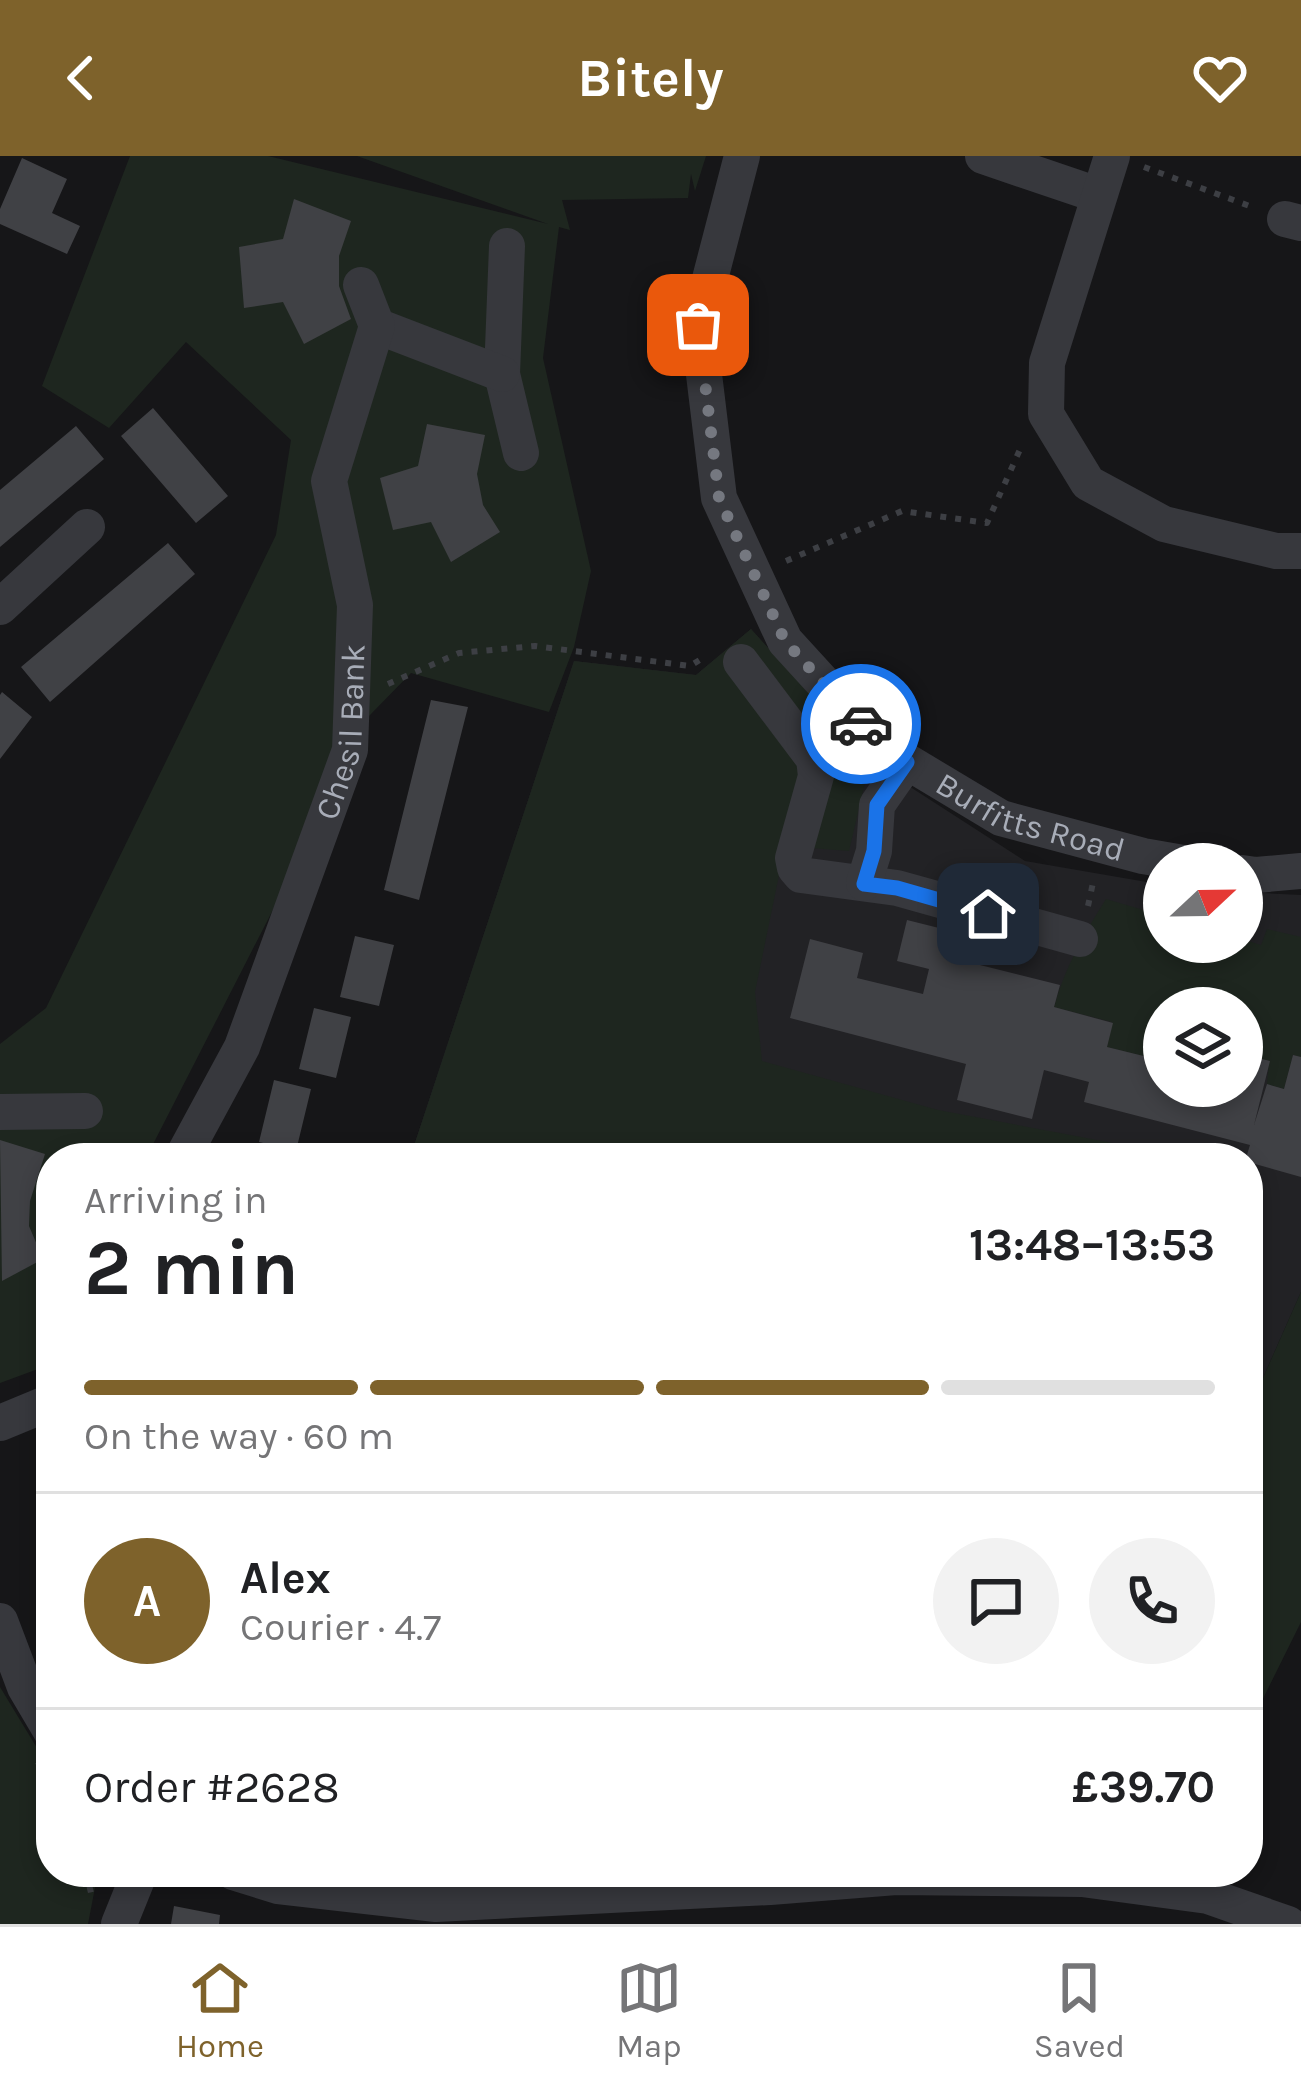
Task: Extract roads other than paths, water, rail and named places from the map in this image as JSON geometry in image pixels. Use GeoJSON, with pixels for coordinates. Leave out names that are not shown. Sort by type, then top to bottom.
{"type":"FeatureCollection","features":[{"type":"Feature","properties":{"kind":"street","name":"Burfitts Road"},"geometry":{"type":"LineString","coordinates":[[742,156],[698,325],[719,498],[785,641],[881,746],[907,762],[1001,818],[1143,856]]}},
{"type":"Feature","properties":{"kind":"street"},"geometry":{"type":"LineString","coordinates":[[983,156],[1098,195]]}},
{"type":"Feature","properties":{"kind":"street"},"geometry":{"type":"LineString","coordinates":[[1112,156],[1047,363],[1046,414],[1088,484],[1164,524],[1276,551],[1301,551]]}},
{"type":"Feature","properties":{"kind":"street"},"geometry":{"type":"LineString","coordinates":[[507,246],[502,374],[521,454]]}},
{"type":"Feature","properties":{"kind":"street"},"geometry":{"type":"LineString","coordinates":[[361,286],[377,326],[502,374]]}},
{"type":"Feature","properties":{"kind":"street","name":"Chesil Bank"},"geometry":{"type":"LineString","coordinates":[[190,1143],[242,1047],[350,750],[355,605],[329,481],[377,326]]}},
{"type":"Feature","properties":{"kind":"street"},"geometry":{"type":"LineString","coordinates":[[0,608],[87,527]]}},
{"type":"Feature","properties":{"kind":"street"},"geometry":{"type":"LineString","coordinates":[[724,658],[814,759],[816,776],[793,859],[801,874],[897,888],[1080,939]]}},
{"type":"Feature","properties":{"kind":"street"},"geometry":{"type":"LineString","coordinates":[[864,884],[874,851],[877,805],[907,762]]}},
{"type":"Feature","properties":{"kind":"street"},"geometry":{"type":"LineString","coordinates":[[1263,874],[1301,871]]}},
{"type":"Feature","properties":{"kind":"street"},"geometry":{"type":"LineString","coordinates":[[0,1112],[85,1111]]}},
{"type":"Feature","properties":{"kind":"street"},"geometry":{"type":"LineString","coordinates":[[0,1423],[36,1408]]}},
{"type":"Feature","properties":{"kind":"street"},"geometry":{"type":"LineString","coordinates":[[0,1621],[36,1706]]}},
{"type":"Feature","properties":{"kind":"street"},"geometry":{"type":"LineString","coordinates":[[119,1924],[134,1887]]}},
{"type":"Feature","properties":{"kind":"street"},"geometry":{"type":"LineString","coordinates":[[287,1887],[436,1904],[673,1887]]}},
{"type":"Feature","properties":{"kind":"street"},"geometry":{"type":"LineString","coordinates":[[1141,1887],[1208,1896],[1288,1924]]}}]}
